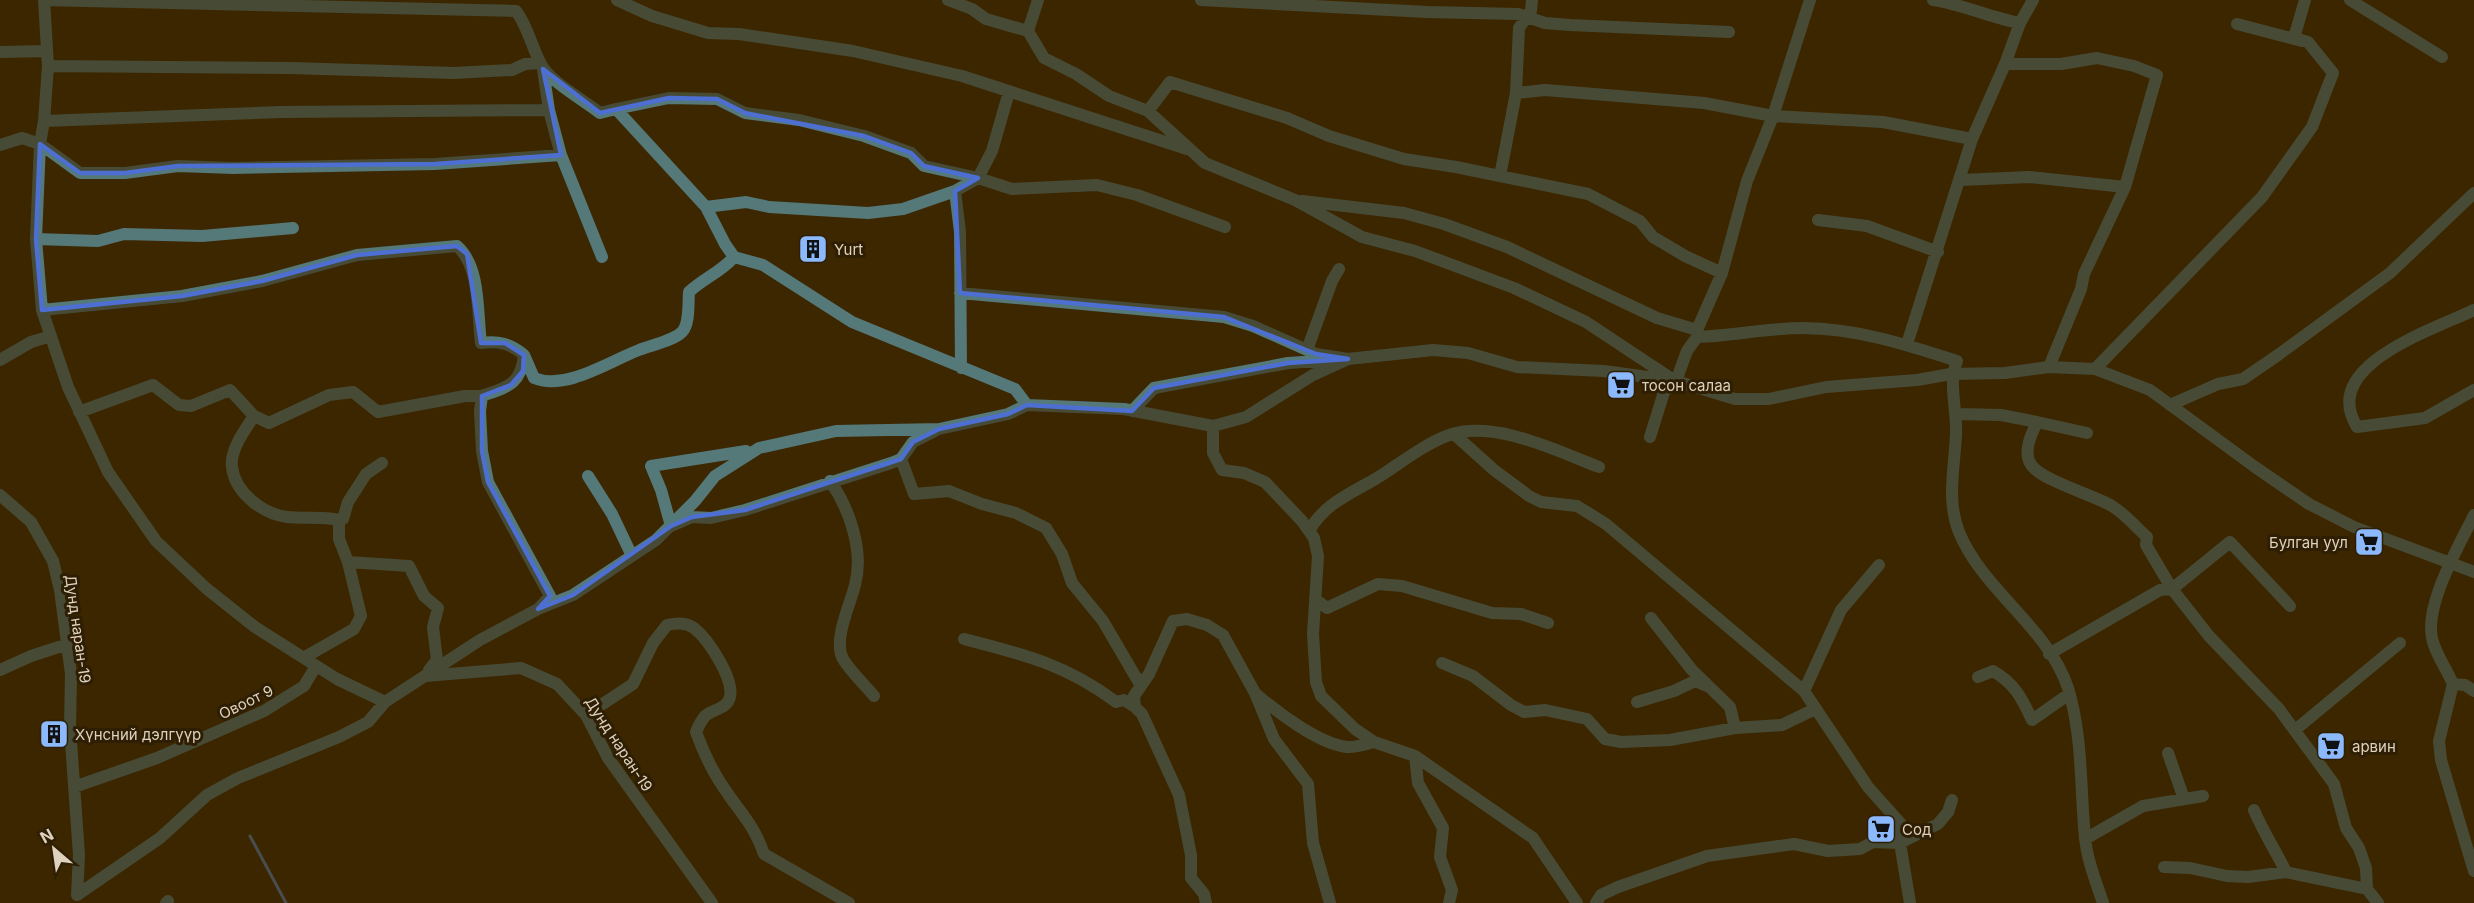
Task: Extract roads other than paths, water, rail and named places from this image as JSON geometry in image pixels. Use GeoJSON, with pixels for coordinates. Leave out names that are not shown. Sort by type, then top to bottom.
{"type":"FeatureCollection","features":[{"type":"Feature","properties":{"kind":"street"},"geometry":{"type":"LineString","coordinates":[[385,702],[337,679],[316,666],[247,620],[207,589],[156,541],[108,472],[68,387],[42,310],[36,239],[40,144],[48,66],[44,0],[516,11],[528,28],[533,50],[542,66],[549,110],[561,155],[603,257]]}},
{"type":"Feature","properties":{"kind":"street"},"geometry":{"type":"LineString","coordinates":[[617,0],[652,16],[708,33],[739,34],[854,51],[962,76],[1188,149]]}},
{"type":"Feature","properties":{"kind":"street"},"geometry":{"type":"LineString","coordinates":[[948,0],[972,9],[986,19],[1029,31]]}},
{"type":"Feature","properties":{"kind":"street"},"geometry":{"type":"LineString","coordinates":[[1038,0],[1029,31],[1044,58],[1109,96],[1148,111],[1205,163],[1295,200],[1362,237],[1415,251],[1514,288],[1586,322],[1676,381]]}},
{"type":"Feature","properties":{"kind":"street"},"geometry":{"type":"LineString","coordinates":[[1201,0],[1416,12],[1518,14],[1545,23],[1729,32]]}},
{"type":"Feature","properties":{"kind":"street"},"geometry":{"type":"LineString","coordinates":[[1500,176],[1516,93],[1519,28],[1531,11],[1532,0]]}},
{"type":"Feature","properties":{"kind":"street"},"geometry":{"type":"LineString","coordinates":[[1650,437],[1664,392],[1676,381],[1722,273],[1747,181],[1773,116],[1810,0]]}},
{"type":"Feature","properties":{"kind":"street"},"geometry":{"type":"LineString","coordinates":[[1933,0],[1947,2],[1993,19],[2020,23]]}},
{"type":"Feature","properties":{"kind":"street"},"geometry":{"type":"LineString","coordinates":[[1907,345],[1961,180],[1972,139],[2005,64],[2020,23],[2032,0]]}},
{"type":"Feature","properties":{"kind":"street"},"geometry":{"type":"LineString","coordinates":[[2095,369],[2262,197],[2312,127],[2333,73],[2308,42],[2294,38],[2306,0]]}},
{"type":"Feature","properties":{"kind":"street"},"geometry":{"type":"LineString","coordinates":[[2350,0],[2442,57]]}},
{"type":"Feature","properties":{"kind":"street"},"geometry":{"type":"LineString","coordinates":[[2237,24],[2308,42]]}},
{"type":"Feature","properties":{"kind":"street"},"geometry":{"type":"LineString","coordinates":[[0,52],[47,51]]}},
{"type":"Feature","properties":{"kind":"street"},"geometry":{"type":"LineString","coordinates":[[2005,64],[2061,64],[2097,58],[2134,66],[2157,75],[2125,187],[2084,274],[2081,289],[2049,367]]}},
{"type":"Feature","properties":{"kind":"street"},"geometry":{"type":"LineString","coordinates":[[48,66],[290,68],[454,73],[512,70],[525,64],[542,66],[600,113],[669,98],[717,99],[745,113],[799,120],[864,136],[911,153],[924,166],[978,178],[1012,189],[1097,184],[1137,195],[1225,227]]}},
{"type":"Feature","properties":{"kind":"street"},"geometry":{"type":"LineString","coordinates":[[1148,111],[1170,82],[1287,118],[1329,136],[1404,159],[1588,194],[1640,221],[1653,237],[1685,256],[1722,273]]}},
{"type":"Feature","properties":{"kind":"street"},"geometry":{"type":"LineString","coordinates":[[1516,93],[1545,90],[1704,103],[1773,116],[1882,122],[1972,139]]}},
{"type":"Feature","properties":{"kind":"street"},"geometry":{"type":"LineString","coordinates":[[706,207],[746,202],[769,207],[868,213],[903,209],[956,191],[978,178],[992,151],[1009,92]]}},
{"type":"Feature","properties":{"kind":"street"},"geometry":{"type":"LineString","coordinates":[[616,109],[706,207],[734,257],[763,265],[852,322],[891,336],[961,368],[1015,389],[1027,405]]}},
{"type":"Feature","properties":{"kind":"street"},"geometry":{"type":"LineString","coordinates":[[44,121],[280,112],[549,110]]}},
{"type":"Feature","properties":{"kind":"street"},"geometry":{"type":"LineString","coordinates":[[0,145],[22,138],[40,144],[80,172],[125,174],[178,166],[233,168],[424,165],[561,155]]}},
{"type":"Feature","properties":{"kind":"street"},"geometry":{"type":"LineString","coordinates":[[1961,180],[2029,177],[2125,187]]}},
{"type":"Feature","properties":{"kind":"street"},"geometry":{"type":"LineString","coordinates":[[956,191],[960,232],[961,368]]}},
{"type":"Feature","properties":{"kind":"street"},"geometry":{"type":"LineString","coordinates":[[2170,405],[2218,384],[2243,379],[2278,355],[2390,273],[2474,193]]}},
{"type":"Feature","properties":{"kind":"street"},"geometry":{"type":"LineString","coordinates":[[1295,200],[1404,213],[1444,224],[1507,248],[1585,283],[1614,300],[1624,301],[1657,318],[1697,334],[1802,328],[1824,329],[1907,345],[1956,361],[1951,374],[1957,414],[1952,478],[1959,530],[1984,571],[2035,632],[2069,694],[2082,775],[2085,839],[2103,903]]}},
{"type":"Feature","properties":{"kind":"street"},"geometry":{"type":"LineString","coordinates":[[1818,220],[1867,226],[1938,252]]}},
{"type":"Feature","properties":{"kind":"street"},"geometry":{"type":"LineString","coordinates":[[36,239],[98,241],[124,234],[202,236],[293,228]]}},
{"type":"Feature","properties":{"kind":"street"},"geometry":{"type":"LineString","coordinates":[[42,310],[182,296],[262,281],[357,255],[457,246],[466,254],[472,267],[481,343],[513,345],[524,356],[534,378],[549,381],[587,374],[680,334],[686,327],[689,292],[701,280],[723,270],[734,257]]}},
{"type":"Feature","properties":{"kind":"street"},"geometry":{"type":"LineString","coordinates":[[1307,350],[1332,281],[1339,269]]}},
{"type":"Feature","properties":{"kind":"street"},"geometry":{"type":"LineString","coordinates":[[960,293],[1224,317],[1253,326],[1316,354],[1348,359]]}},
{"type":"Feature","properties":{"kind":"street"},"geometry":{"type":"LineString","coordinates":[[2474,310],[2379,356],[2358,375],[2348,398],[2349,413],[2357,427],[2406,422],[2425,418],[2474,390]]}},
{"type":"Feature","properties":{"kind":"street"},"geometry":{"type":"LineString","coordinates":[[0,360],[31,342],[51,336]]}},
{"type":"Feature","properties":{"kind":"street"},"geometry":{"type":"LineString","coordinates":[[1132,411],[1154,388],[1288,363],[1433,350],[1468,353],[1517,367],[1604,371],[1676,381],[1735,399],[1769,399],[1826,387],[1917,380],[1951,374],[2005,373],[2049,367],[2095,369],[2150,390],[2309,504],[2354,527],[2450,565],[2474,572]]}},
{"type":"Feature","properties":{"kind":"street"},"geometry":{"type":"LineString","coordinates":[[79,412],[153,385],[178,405],[191,406],[230,390],[254,416],[269,423],[329,395],[353,392],[378,412],[465,396],[482,396],[511,385],[523,371],[524,356]]}},
{"type":"Feature","properties":{"kind":"street"},"geometry":{"type":"LineString","coordinates":[[939,429],[913,442],[901,459],[746,510],[711,518],[692,517],[671,526],[661,490],[651,466],[759,448],[836,430],[939,429],[1008,414],[1027,405],[1132,411],[1213,426],[1246,417],[1313,375],[1348,359]]}},
{"type":"Feature","properties":{"kind":"street"},"geometry":{"type":"LineString","coordinates":[[482,396],[480,411],[482,451],[488,482],[550,596],[538,609]]}},
{"type":"Feature","properties":{"kind":"street"},"geometry":{"type":"LineString","coordinates":[[1957,414],[2001,415],[2087,434]]}},
{"type":"Feature","properties":{"kind":"street"},"geometry":{"type":"LineString","coordinates":[[254,416],[237,444],[232,467],[244,494],[265,512],[287,517],[343,519],[348,502],[366,474],[382,463]]}},
{"type":"Feature","properties":{"kind":"street"},"geometry":{"type":"LineString","coordinates":[[2037,422],[2029,439],[2031,465],[2042,474],[2088,494],[2122,514],[2147,537],[2146,545],[2172,589],[2209,636],[2279,709],[2334,784],[2346,828],[2359,848],[2366,868],[2367,889],[2378,903]]}},
{"type":"Feature","properties":{"kind":"street"},"geometry":{"type":"LineString","coordinates":[[1213,426],[1213,453],[1222,470],[1244,473],[1265,482],[1309,531],[1318,556],[1314,659],[1320,696],[1355,729],[1374,742],[1415,756],[1533,838],[1576,903]]}},
{"type":"Feature","properties":{"kind":"street"},"geometry":{"type":"LineString","coordinates":[[1309,531],[1317,518],[1336,500],[1426,447],[1454,434],[1509,434],[1552,447],[1563,454],[1599,467]]}},
{"type":"Feature","properties":{"kind":"street"},"geometry":{"type":"LineString","coordinates":[[1454,434],[1494,470],[1529,496],[1541,502],[1576,506],[1606,524],[1804,691],[1848,753],[1873,794],[1901,824],[1900,843],[1910,903]]}},
{"type":"Feature","properties":{"kind":"street","name":"Дунд наран-19"},"geometry":{"type":"LineString","coordinates":[[74,899],[160,838],[207,795],[238,778],[339,737],[368,722],[385,702],[480,640],[538,609],[573,595],[657,540],[715,476],[759,448]]}},
{"type":"Feature","properties":{"kind":"street"},"geometry":{"type":"LineString","coordinates":[[901,459],[914,494],[949,491],[982,504],[1016,513],[1046,528],[1062,554],[1072,583],[1103,621],[1141,686]]}},
{"type":"Feature","properties":{"kind":"street"},"geometry":{"type":"LineString","coordinates":[[588,476],[612,514],[632,556]]}},
{"type":"Feature","properties":{"kind":"street"},"geometry":{"type":"LineString","coordinates":[[830,481],[846,512],[858,549],[855,584],[842,628],[842,657],[874,696]]}},
{"type":"Feature","properties":{"kind":"street","name":"Дунд наран-19"},"geometry":{"type":"LineString","coordinates":[[0,495],[30,522],[53,561],[60,590],[65,645],[71,674],[70,728],[79,855],[74,899]]}},
{"type":"Feature","properties":{"kind":"street"},"geometry":{"type":"LineString","coordinates":[[2474,515],[2450,565],[2430,624],[2433,642],[2453,684],[2439,741],[2441,760],[2474,872]]}},
{"type":"Feature","properties":{"kind":"street"},"geometry":{"type":"LineString","coordinates":[[305,657],[354,629],[361,616],[348,562],[339,539],[339,520]]}},
{"type":"Feature","properties":{"kind":"street"},"geometry":{"type":"LineString","coordinates":[[2049,654],[2160,590],[2172,589],[2230,542],[2290,606]]}},
{"type":"Feature","properties":{"kind":"street"},"geometry":{"type":"LineString","coordinates":[[348,562],[409,567],[424,597],[438,608],[433,627],[437,660],[425,676]]}},
{"type":"Feature","properties":{"kind":"street"},"geometry":{"type":"LineString","coordinates":[[1804,691],[1841,610],[1879,565]]}},
{"type":"Feature","properties":{"kind":"street"},"geometry":{"type":"LineString","coordinates":[[1315,599],[1327,608],[1378,584],[1402,586],[1492,613],[1521,614],[1548,623]]}},
{"type":"Feature","properties":{"kind":"street"},"geometry":{"type":"LineString","coordinates":[[1651,618],[1710,688],[1730,707],[1735,728]]}},
{"type":"Feature","properties":{"kind":"street"},"geometry":{"type":"LineString","coordinates":[[1135,707],[1134,696],[1173,621],[1186,619],[1207,625],[1223,635],[1255,693],[1274,739],[1308,784],[1313,843],[1330,903]]}},
{"type":"Feature","properties":{"kind":"street"},"geometry":{"type":"LineString","coordinates":[[586,715],[633,684],[653,643],[667,625],[680,623],[693,627],[718,659],[730,687],[730,698],[722,708],[706,715],[696,732],[704,755],[728,794],[755,829],[764,854],[849,903]]}},
{"type":"Feature","properties":{"kind":"street"},"geometry":{"type":"LineString","coordinates":[[964,639],[1026,655],[1068,670],[1116,702],[1124,700],[1142,714],[1179,795],[1191,855],[1191,878],[1204,894],[1206,903]]}},
{"type":"Feature","properties":{"kind":"street"},"geometry":{"type":"LineString","coordinates":[[2295,730],[2400,643]]}},
{"type":"Feature","properties":{"kind":"street"},"geometry":{"type":"LineString","coordinates":[[0,670],[31,656],[65,645]]}},
{"type":"Feature","properties":{"kind":"street"},"geometry":{"type":"LineString","coordinates":[[1442,663],[1473,676],[1524,712],[1545,710],[1587,719],[1605,739],[1621,742],[1670,740],[1735,728],[1782,725],[1815,709]]}},
{"type":"Feature","properties":{"kind":"street","name":"Овоот 9"},"geometry":{"type":"LineString","coordinates":[[74,787],[157,758],[264,711],[304,686],[316,666]]}},
{"type":"Feature","properties":{"kind":"street","name":"Дунд наран-19"},"geometry":{"type":"LineString","coordinates":[[425,676],[521,668],[557,684],[586,715],[608,758],[712,903]]}},
{"type":"Feature","properties":{"kind":"street"},"geometry":{"type":"LineString","coordinates":[[1978,677],[1993,671],[2010,681],[2023,699],[2032,720],[2069,694]]}},
{"type":"Feature","properties":{"kind":"street"},"geometry":{"type":"LineString","coordinates":[[1637,702],[1674,691],[1695,681],[1710,688]]}},
{"type":"Feature","properties":{"kind":"street"},"geometry":{"type":"LineString","coordinates":[[2453,684],[2465,685],[2474,691]]}},
{"type":"Feature","properties":{"kind":"street"},"geometry":{"type":"LineString","coordinates":[[1255,693],[1299,727],[1332,744],[1349,748],[1374,742]]}},
{"type":"Feature","properties":{"kind":"street"},"geometry":{"type":"LineString","coordinates":[[2168,753],[2184,799]]}},
{"type":"Feature","properties":{"kind":"street"},"geometry":{"type":"LineString","coordinates":[[1415,756],[1418,783],[1443,828],[1440,857],[1452,890],[1449,903]]}},
{"type":"Feature","properties":{"kind":"street"},"geometry":{"type":"LineString","coordinates":[[2085,839],[2143,806],[2203,796]]}},
{"type":"Feature","properties":{"kind":"street"},"geometry":{"type":"LineString","coordinates":[[1596,903],[1601,895],[1617,887],[1715,855],[1794,844],[1828,851],[1860,849],[1873,843],[1900,843],[1938,824],[1948,812],[1952,800]]}},
{"type":"Feature","properties":{"kind":"street"},"geometry":{"type":"LineString","coordinates":[[2254,810],[2265,836],[2276,851],[2286,872]]}},
{"type":"Feature","properties":{"kind":"street"},"geometry":{"type":"LineString","coordinates":[[2164,867],[2190,868],[2226,876],[2248,877],[2286,872],[2367,889]]}},
{"type":"Feature","properties":{"kind":"waterway"},"geometry":{"type":"LineString","coordinates":[[250,836],[286,903]]}},
{"type":"Feature","properties":{"kind":"place","name":"Yurt"},"geometry":{"type":"Point","coordinates":[813,249]}},
{"type":"Feature","properties":{"kind":"place","name":"тосон салаа"},"geometry":{"type":"Point","coordinates":[1621,385]}},
{"type":"Feature","properties":{"kind":"place","name":"Булган уул"},"geometry":{"type":"Point","coordinates":[2369,542]}},
{"type":"Feature","properties":{"kind":"place","name":"Хүнсний дэлгүүр"},"geometry":{"type":"Point","coordinates":[54,734]}},
{"type":"Feature","properties":{"kind":"place","name":"арвин"},"geometry":{"type":"Point","coordinates":[2331,746]}},
{"type":"Feature","properties":{"kind":"place","name":"Сод"},"geometry":{"type":"Point","coordinates":[1881,829]}}]}
